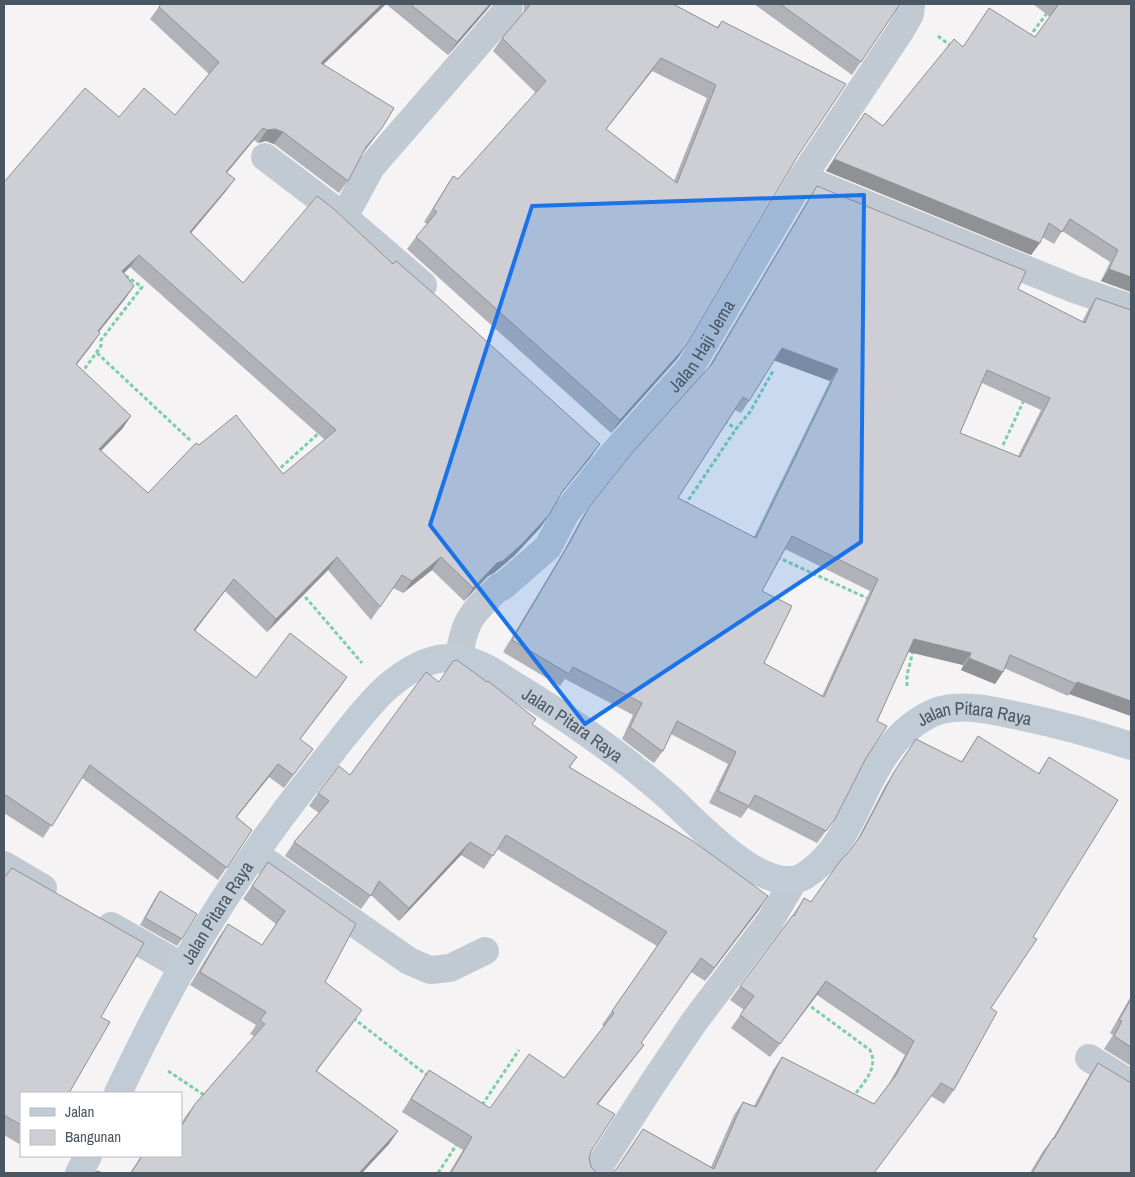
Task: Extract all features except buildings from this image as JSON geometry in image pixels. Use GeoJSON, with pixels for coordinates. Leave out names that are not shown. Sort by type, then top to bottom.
{"type":"FeatureCollection","features":[{"type":"Feature","properties":{"kind":"main road","name":"Jalan Pitara Raya"},"geometry":{"type":"LineString","coordinates":[[118,1092],[183,967],[255,854],[298,792],[354,723],[386,688],[413,668],[429,662],[443,658],[459,658],[478,664],[535,698],[628,761],[723,847],[760,873],[778,879],[794,880],[806,875],[824,861],[854,812],[886,751],[904,732],[933,712],[966,707],[1031,718],[1098,735],[1131,746]]}},
{"type":"Feature","properties":{"kind":"main road"},"geometry":{"type":"LineString","coordinates":[[80,1173],[88,1157]]}},
{"type":"Feature","properties":{"kind":"street"},"geometry":{"type":"LineString","coordinates":[[344,217],[371,168],[509,8]]}},
{"type":"Feature","properties":{"kind":"street","name":"Jalan Haji Jema"},"geometry":{"type":"LineString","coordinates":[[459,658],[462,636],[468,621],[499,587],[548,547],[565,514],[612,455],[690,368],[802,178],[901,30],[910,9]]}},
{"type":"Feature","properties":{"kind":"street"},"geometry":{"type":"LineString","coordinates":[[265,157],[344,217],[444,303]]}},
{"type":"Feature","properties":{"kind":"street"},"geometry":{"type":"LineString","coordinates":[[802,178],[1074,289],[1131,308]]}},
{"type":"Feature","properties":{"kind":"street"},"geometry":{"type":"LineString","coordinates":[[590,436],[612,455]]}},
{"type":"Feature","properties":{"kind":"street"},"geometry":{"type":"LineString","coordinates":[[255,854],[409,961],[430,970],[450,968],[485,951]]}},
{"type":"Feature","properties":{"kind":"street"},"geometry":{"type":"LineString","coordinates":[[4,864],[63,899]]}},
{"type":"Feature","properties":{"kind":"street"},"geometry":{"type":"LineString","coordinates":[[596,1173],[650,1086],[694,1022],[770,921],[794,880]]}},
{"type":"Feature","properties":{"kind":"street"},"geometry":{"type":"LineString","coordinates":[[89,914],[183,967]]}},
{"type":"Feature","properties":{"kind":"street"},"geometry":{"type":"LineString","coordinates":[[1089,1058],[1131,1084]]}},
{"type":"Feature","properties":{"kind":"path"},"geometry":{"type":"LineString","coordinates":[[910,9],[958,52]]}},
{"type":"Feature","properties":{"kind":"path"},"geometry":{"type":"LineString","coordinates":[[1028,38],[1049,10]]}},
{"type":"Feature","properties":{"kind":"path"},"geometry":{"type":"LineString","coordinates":[[76,380],[97,353],[101,346],[101,340],[142,287],[121,272]]}},
{"type":"Feature","properties":{"kind":"path"},"geometry":{"type":"LineString","coordinates":[[97,353],[192,441]]}},
{"type":"Feature","properties":{"kind":"path"},"geometry":{"type":"LineString","coordinates":[[684,508],[736,429],[750,412],[773,371]]}},
{"type":"Feature","properties":{"kind":"path"},"geometry":{"type":"LineString","coordinates":[[1003,446],[1027,393]]}},
{"type":"Feature","properties":{"kind":"path"},"geometry":{"type":"LineString","coordinates":[[270,478],[327,426]]}},
{"type":"Feature","properties":{"kind":"path"},"geometry":{"type":"LineString","coordinates":[[776,556],[877,603]]}},
{"type":"Feature","properties":{"kind":"path"},"geometry":{"type":"LineString","coordinates":[[295,584],[357,658],[386,688]]}},
{"type":"Feature","properties":{"kind":"path"},"geometry":{"type":"LineString","coordinates":[[904,732],[907,675],[913,648]]}},
{"type":"Feature","properties":{"kind":"path"},"geometry":{"type":"LineString","coordinates":[[799,998],[870,1050],[874,1058],[874,1067],[852,1099]]}},
{"type":"Feature","properties":{"kind":"path"},"geometry":{"type":"LineString","coordinates":[[352,1018],[434,1081]]}},
{"type":"Feature","properties":{"kind":"path"},"geometry":{"type":"LineString","coordinates":[[482,1106],[519,1050]]}},
{"type":"Feature","properties":{"kind":"path"},"geometry":{"type":"LineString","coordinates":[[138,1051],[211,1100]]}},
{"type":"Feature","properties":{"kind":"path"},"geometry":{"type":"LineString","coordinates":[[438,1173],[462,1136]]}},
{"type":"Feature","properties":{"kind":"highlighted area"},"geometry":{"type":"Polygon","coordinates":[[[864,195],[861,542],[585,724],[430,525],[532,206],[864,195]]]}}]}
